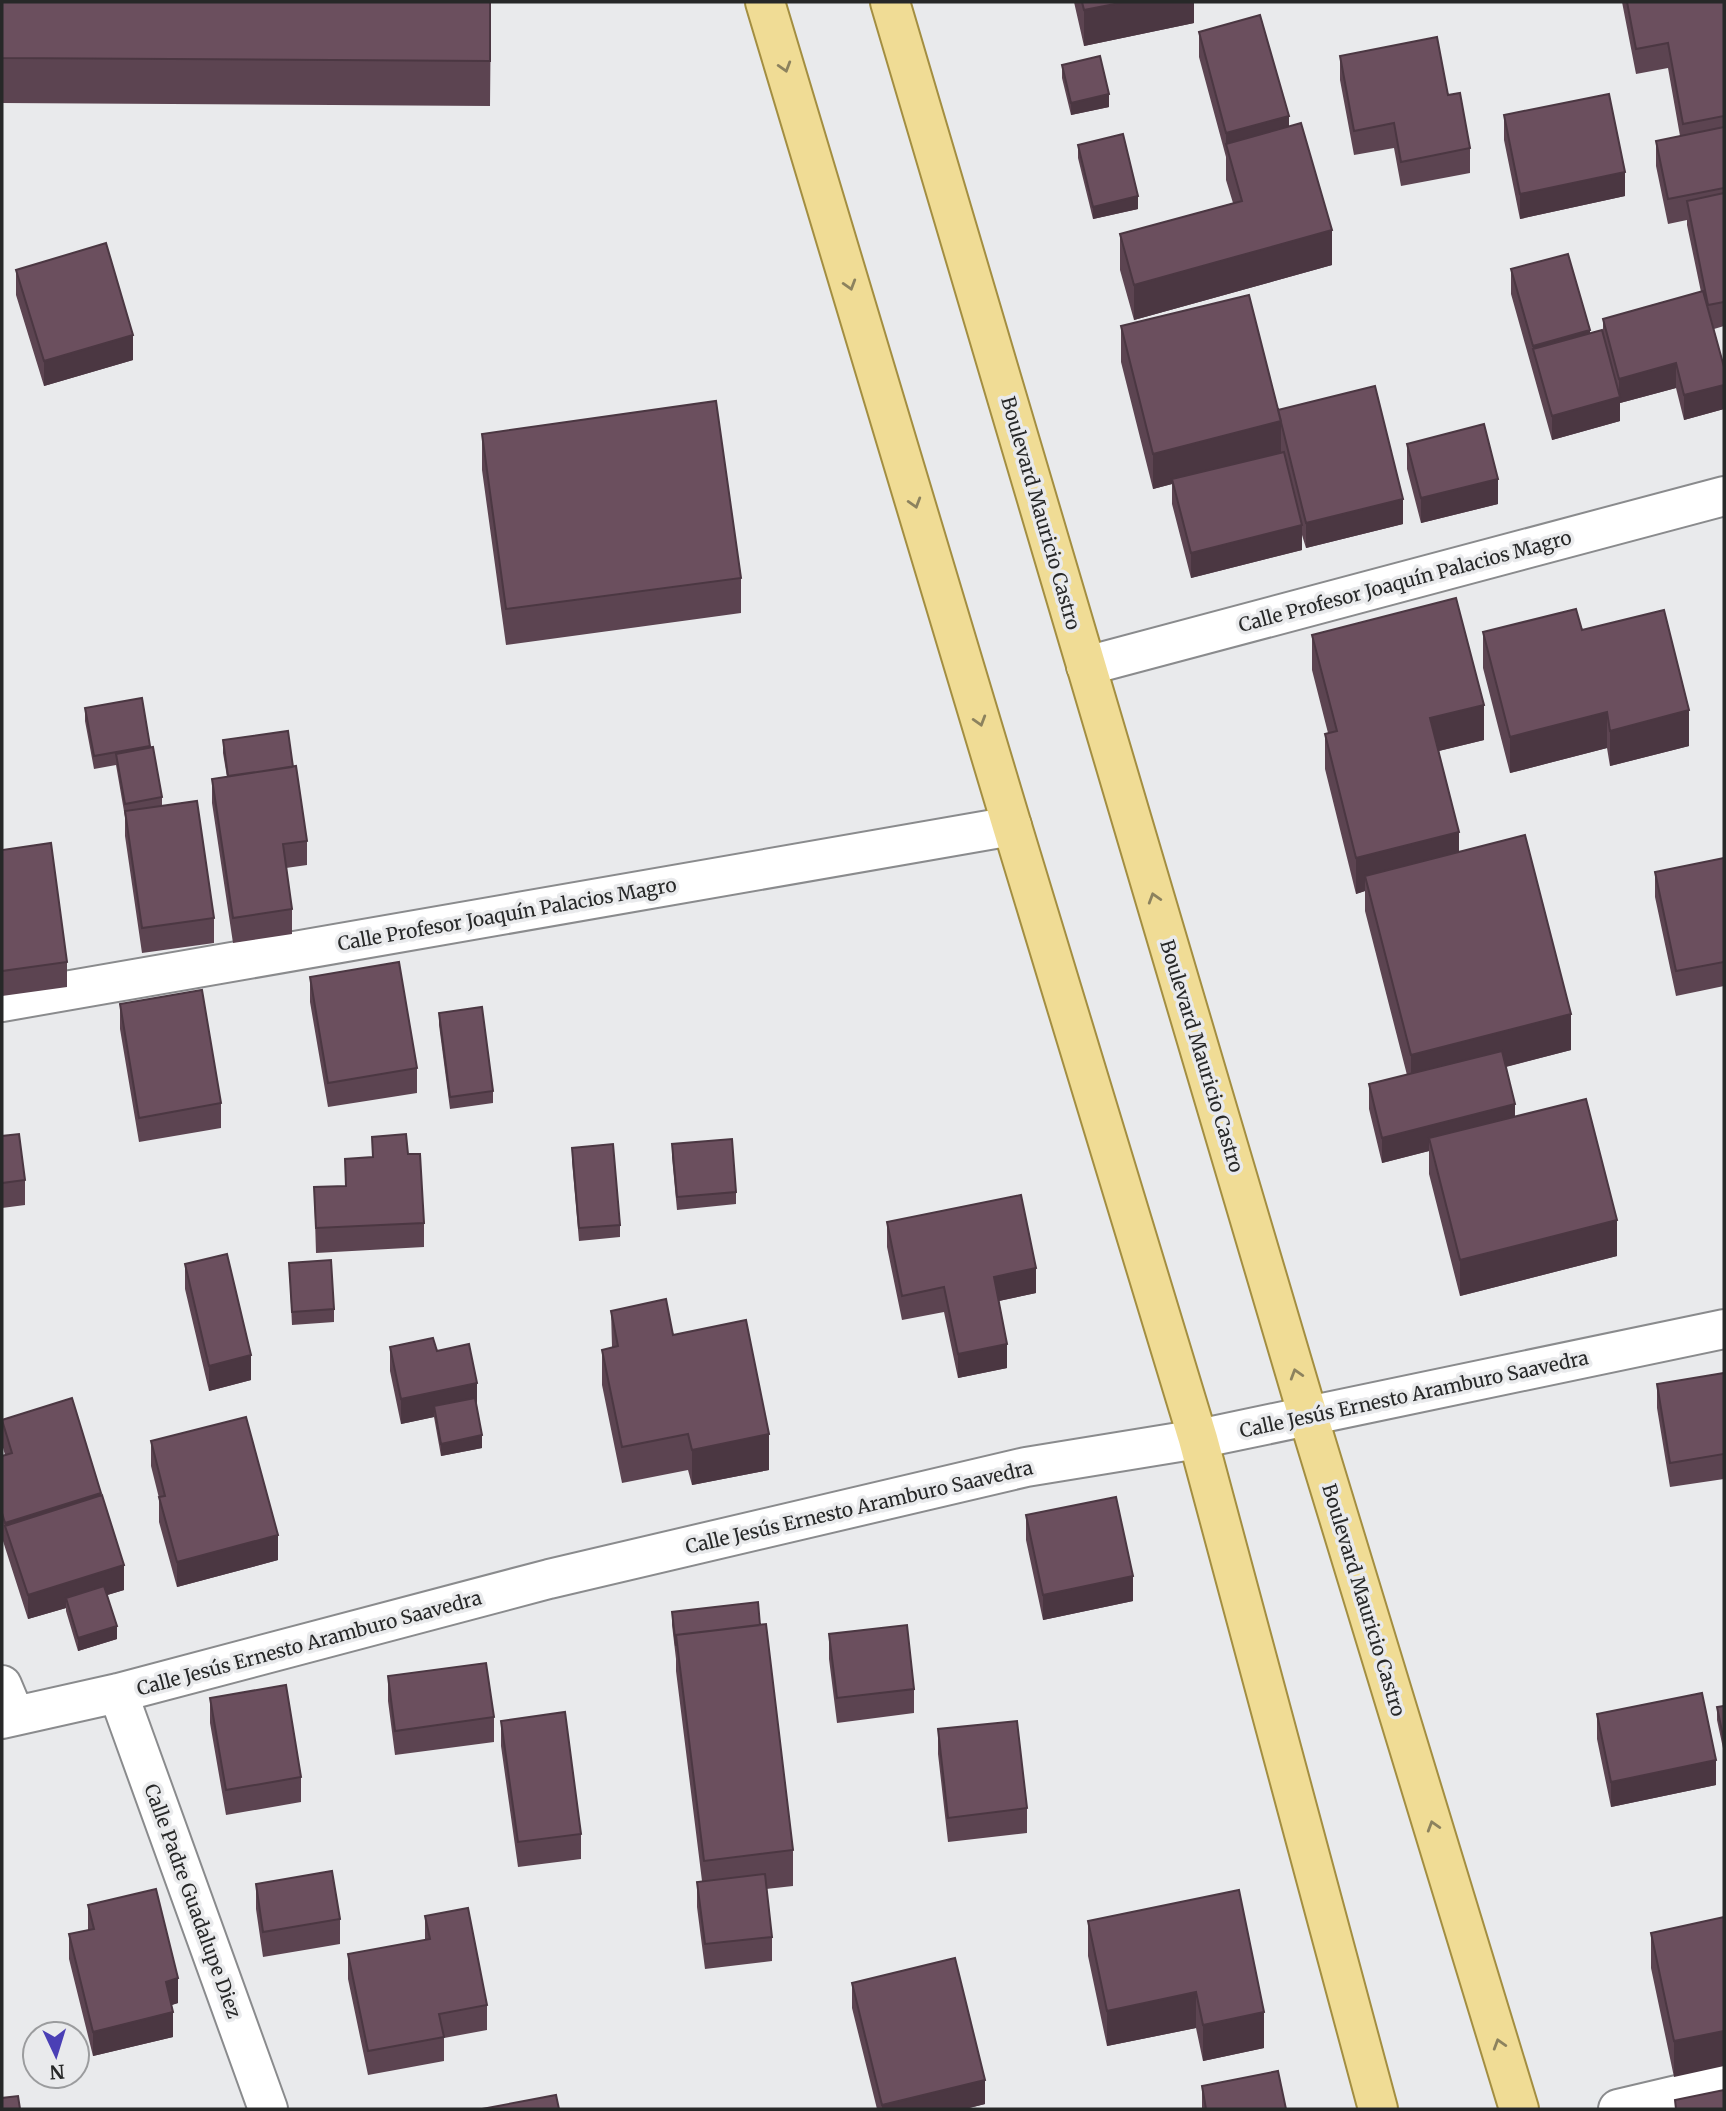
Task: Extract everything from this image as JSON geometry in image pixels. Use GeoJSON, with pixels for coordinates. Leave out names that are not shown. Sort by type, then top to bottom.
{"type":"FeatureCollection","features":[{"type":"Feature","properties":{"kind":"main road"},"geometry":{"type":"LineString","coordinates":[[765,2],[1198,1439],[1378,2109]]}},
{"type":"Feature","properties":{"kind":"main road","name":"Boulevard Mauricio Castro"},"geometry":{"type":"LineString","coordinates":[[890,2],[1308,1416],[1519,2109]]}},
{"type":"Feature","properties":{"kind":"street","name":"Calle Profesor Joaquín Palacios Magro"},"geometry":{"type":"LineString","coordinates":[[1086,666],[1724,496]]}},
{"type":"Feature","properties":{"kind":"street","name":"Calle Profesor Joaquín Palacios Magro"},"geometry":{"type":"LineString","coordinates":[[2,1002],[1012,827]]}},
{"type":"Feature","properties":{"kind":"street","name":"Calle Jesús Ernesto Aramburo Saavedra"},"geometry":{"type":"LineString","coordinates":[[6,1707],[118,1693],[549,1579],[1012,1470],[1198,1439],[1724,1329]]}},
{"type":"Feature","properties":{"kind":"street","name":"Calle Padre Guadalupe Diez"},"geometry":{"type":"LineString","coordinates":[[118,1693],[268,2109]]}},
{"type":"Feature","properties":{"kind":"street"},"geometry":{"type":"LineString","coordinates":[[1618,2109],[1724,2084]]}},
{"type":"Feature","properties":{"kind":"building"},"geometry":{"type":"Polygon","coordinates":[[[2,2],[490,2],[490,61],[2,58],[2,2]]]}},
{"type":"Feature","properties":{"kind":"building"},"geometry":{"type":"Polygon","coordinates":[[[1082,2],[1125,2],[1084,10],[1082,2]]]}},
{"type":"Feature","properties":{"kind":"building"},"geometry":{"type":"Polygon","coordinates":[[[1627,2],[1724,2],[1724,116],[1683,124],[1668,43],[1636,49],[1627,2]]]}},
{"type":"Feature","properties":{"kind":"building"},"geometry":{"type":"Polygon","coordinates":[[[1260,15],[1289,116],[1226,133],[1199,32],[1260,15]]]}},
{"type":"Feature","properties":{"kind":"building"},"geometry":{"type":"Polygon","coordinates":[[[1437,37],[1448,95],[1460,93],[1470,148],[1401,162],[1394,123],[1354,131],[1340,56],[1437,37]]]}},
{"type":"Feature","properties":{"kind":"building"},"geometry":{"type":"Polygon","coordinates":[[[1100,56],[1109,94],[1071,103],[1062,65],[1100,56]]]}},
{"type":"Feature","properties":{"kind":"building"},"geometry":{"type":"Polygon","coordinates":[[[1609,94],[1625,172],[1520,194],[1504,115],[1609,94]]]}},
{"type":"Feature","properties":{"kind":"building"},"geometry":{"type":"Polygon","coordinates":[[[1301,123],[1332,230],[1134,285],[1120,234],[1242,201],[1226,144],[1301,123]]]}},
{"type":"Feature","properties":{"kind":"building"},"geometry":{"type":"Polygon","coordinates":[[[1724,127],[1724,188],[1668,199],[1656,141],[1724,127]]]}},
{"type":"Feature","properties":{"kind":"building"},"geometry":{"type":"Polygon","coordinates":[[[1123,134],[1138,196],[1093,207],[1078,145],[1123,134]]]}},
{"type":"Feature","properties":{"kind":"building"},"geometry":{"type":"Polygon","coordinates":[[[1724,193],[1724,302],[1708,305],[1687,201],[1724,193]]]}},
{"type":"Feature","properties":{"kind":"building"},"geometry":{"type":"Polygon","coordinates":[[[106,243],[133,335],[44,361],[16,270],[106,243]]]}},
{"type":"Feature","properties":{"kind":"building"},"geometry":{"type":"Polygon","coordinates":[[[1568,254],[1590,330],[1533,346],[1511,269],[1568,254]]]}},
{"type":"Feature","properties":{"kind":"building"},"geometry":{"type":"Polygon","coordinates":[[[1703,291],[1724,367],[1724,385],[1684,395],[1676,363],[1619,379],[1603,319],[1703,291]]]}},
{"type":"Feature","properties":{"kind":"building"},"geometry":{"type":"Polygon","coordinates":[[[1249,295],[1281,421],[1153,454],[1121,326],[1249,295]]]}},
{"type":"Feature","properties":{"kind":"building"},"geometry":{"type":"Polygon","coordinates":[[[1602,330],[1620,397],[1552,416],[1533,349],[1602,330]]]}},
{"type":"Feature","properties":{"kind":"building"},"geometry":{"type":"Polygon","coordinates":[[[1375,386],[1403,499],[1306,523],[1278,410],[1375,386]]]}},
{"type":"Feature","properties":{"kind":"building"},"geometry":{"type":"Polygon","coordinates":[[[716,401],[741,578],[506,609],[482,434],[716,401]]]}},
{"type":"Feature","properties":{"kind":"building"},"geometry":{"type":"Polygon","coordinates":[[[1484,424],[1498,479],[1421,498],[1407,444],[1484,424]]]}},
{"type":"Feature","properties":{"kind":"building"},"geometry":{"type":"Polygon","coordinates":[[[1284,452],[1302,525],[1191,553],[1172,479],[1284,452]]]}},
{"type":"Feature","properties":{"kind":"building"},"geometry":{"type":"Polygon","coordinates":[[[1456,598],[1484,705],[1430,718],[1459,832],[1356,858],[1325,734],[1337,731],[1312,635],[1456,598]]]}},
{"type":"Feature","properties":{"kind":"building"},"geometry":{"type":"Polygon","coordinates":[[[1576,609],[1582,630],[1664,610],[1689,710],[1610,731],[1607,712],[1510,737],[1483,632],[1576,609]]]}},
{"type":"Feature","properties":{"kind":"building"},"geometry":{"type":"Polygon","coordinates":[[[142,698],[150,746],[94,756],[85,708],[142,698]]]}},
{"type":"Feature","properties":{"kind":"building"},"geometry":{"type":"Polygon","coordinates":[[[288,731],[293,767],[228,776],[223,740],[288,731]]]}},
{"type":"Feature","properties":{"kind":"building"},"geometry":{"type":"Polygon","coordinates":[[[153,747],[162,797],[125,804],[116,754],[153,747]]]}},
{"type":"Feature","properties":{"kind":"building"},"geometry":{"type":"Polygon","coordinates":[[[296,766],[307,841],[283,844],[292,909],[233,918],[212,779],[296,766]]]}},
{"type":"Feature","properties":{"kind":"building"},"geometry":{"type":"Polygon","coordinates":[[[197,801],[214,918],[142,928],[125,811],[197,801]]]}},
{"type":"Feature","properties":{"kind":"building"},"geometry":{"type":"Polygon","coordinates":[[[1525,835],[1571,1014],[1411,1055],[1365,876],[1525,835]]]}},
{"type":"Feature","properties":{"kind":"building"},"geometry":{"type":"Polygon","coordinates":[[[51,843],[67,962],[2,971],[2,850],[51,843]]]}},
{"type":"Feature","properties":{"kind":"building"},"geometry":{"type":"Polygon","coordinates":[[[1724,858],[1724,962],[1676,971],[1655,872],[1724,858]]]}},
{"type":"Feature","properties":{"kind":"building"},"geometry":{"type":"Polygon","coordinates":[[[399,962],[417,1068],[328,1083],[310,977],[399,962]]]}},
{"type":"Feature","properties":{"kind":"building"},"geometry":{"type":"Polygon","coordinates":[[[202,990],[221,1103],[139,1118],[120,1004],[202,990]]]}},
{"type":"Feature","properties":{"kind":"building"},"geometry":{"type":"Polygon","coordinates":[[[482,1007],[493,1091],[450,1097],[439,1013],[482,1007]]]}},
{"type":"Feature","properties":{"kind":"building"},"geometry":{"type":"Polygon","coordinates":[[[1502,1051],[1515,1104],[1382,1138],[1369,1084],[1502,1051]]]}},
{"type":"Feature","properties":{"kind":"building"},"geometry":{"type":"Polygon","coordinates":[[[1586,1099],[1617,1220],[1460,1260],[1429,1138],[1586,1099]]]}},
{"type":"Feature","properties":{"kind":"building"},"geometry":{"type":"Polygon","coordinates":[[[19,1134],[25,1180],[2,1183],[2,1136],[19,1134]]]}},
{"type":"Feature","properties":{"kind":"building"},"geometry":{"type":"Polygon","coordinates":[[[406,1134],[408,1154],[420,1154],[424,1223],[316,1228],[314,1187],[346,1186],[345,1159],[373,1157],[372,1137],[406,1134]]]}},
{"type":"Feature","properties":{"kind":"building"},"geometry":{"type":"Polygon","coordinates":[[[732,1139],[736,1192],[677,1197],[672,1144],[732,1139]]]}},
{"type":"Feature","properties":{"kind":"building"},"geometry":{"type":"Polygon","coordinates":[[[613,1144],[620,1225],[579,1228],[572,1148],[613,1144]]]}},
{"type":"Feature","properties":{"kind":"building"},"geometry":{"type":"Polygon","coordinates":[[[1021,1195],[1036,1268],[994,1277],[1007,1344],[958,1354],[944,1287],[902,1296],[887,1222],[1021,1195]]]}},
{"type":"Feature","properties":{"kind":"building"},"geometry":{"type":"Polygon","coordinates":[[[227,1254],[251,1355],[209,1366],[185,1264],[227,1254]]]}},
{"type":"Feature","properties":{"kind":"building"},"geometry":{"type":"Polygon","coordinates":[[[331,1260],[334,1309],[292,1312],[289,1263],[331,1260]]]}},
{"type":"Feature","properties":{"kind":"building"},"geometry":{"type":"Polygon","coordinates":[[[666,1299],[673,1335],[746,1320],[769,1434],[692,1450],[688,1434],[622,1447],[602,1350],[618,1346],[611,1311],[666,1299]]]}},
{"type":"Feature","properties":{"kind":"building"},"geometry":{"type":"Polygon","coordinates":[[[433,1338],[437,1351],[469,1344],[477,1383],[401,1399],[390,1347],[433,1338]]]}},
{"type":"Feature","properties":{"kind":"building"},"geometry":{"type":"Polygon","coordinates":[[[1724,1373],[1724,1454],[1670,1463],[1657,1384],[1724,1373]]]}},
{"type":"Feature","properties":{"kind":"building"},"geometry":{"type":"Polygon","coordinates":[[[72,1398],[101,1493],[5,1523],[2,1513],[2,1456],[12,1453],[2,1420],[72,1398]]]}},
{"type":"Feature","properties":{"kind":"building"},"geometry":{"type":"Polygon","coordinates":[[[475,1398],[482,1435],[441,1444],[434,1406],[475,1398]]]}},
{"type":"Feature","properties":{"kind":"building"},"geometry":{"type":"Polygon","coordinates":[[[246,1417],[278,1535],[177,1562],[159,1497],[165,1496],[151,1441],[246,1417]]]}},
{"type":"Feature","properties":{"kind":"building"},"geometry":{"type":"Polygon","coordinates":[[[102,1495],[124,1565],[28,1595],[5,1526],[102,1495]]]}},
{"type":"Feature","properties":{"kind":"building"},"geometry":{"type":"Polygon","coordinates":[[[1116,1497],[1133,1576],[1043,1595],[1026,1515],[1116,1497]]]}},
{"type":"Feature","properties":{"kind":"building"},"geometry":{"type":"Polygon","coordinates":[[[104,1586],[117,1626],[78,1638],[66,1598],[104,1586]]]}},
{"type":"Feature","properties":{"kind":"building"},"geometry":{"type":"Polygon","coordinates":[[[758,1602],[760,1625],[676,1635],[676,1646],[672,1612],[758,1602]]]}},
{"type":"Feature","properties":{"kind":"building"},"geometry":{"type":"Polygon","coordinates":[[[766,1624],[793,1850],[704,1861],[676,1635],[766,1624]]]}},
{"type":"Feature","properties":{"kind":"building"},"geometry":{"type":"Polygon","coordinates":[[[907,1625],[914,1689],[837,1698],[829,1634],[907,1625]]]}},
{"type":"Feature","properties":{"kind":"building"},"geometry":{"type":"Polygon","coordinates":[[[486,1663],[494,1717],[395,1731],[388,1676],[486,1663]]]}},
{"type":"Feature","properties":{"kind":"building"},"geometry":{"type":"Polygon","coordinates":[[[286,1685],[301,1777],[226,1790],[210,1698],[286,1685]]]}},
{"type":"Feature","properties":{"kind":"building"},"geometry":{"type":"Polygon","coordinates":[[[1702,1693],[1716,1760],[1611,1782],[1597,1714],[1702,1693]]]}},
{"type":"Feature","properties":{"kind":"building"},"geometry":{"type":"Polygon","coordinates":[[[1724,1706],[1724,1741],[1717,1707],[1724,1706]]]}},
{"type":"Feature","properties":{"kind":"building"},"geometry":{"type":"Polygon","coordinates":[[[565,1712],[581,1834],[518,1842],[501,1721],[565,1712]]]}},
{"type":"Feature","properties":{"kind":"building"},"geometry":{"type":"Polygon","coordinates":[[[1017,1721],[1027,1808],[948,1818],[938,1729],[1017,1721]]]}},
{"type":"Feature","properties":{"kind":"building"},"geometry":{"type":"Polygon","coordinates":[[[332,1871],[340,1919],[263,1932],[256,1884],[332,1871]]]}},
{"type":"Feature","properties":{"kind":"building"},"geometry":{"type":"Polygon","coordinates":[[[765,1874],[772,1937],[705,1944],[697,1882],[765,1874]]]}},
{"type":"Feature","properties":{"kind":"building"},"geometry":{"type":"Polygon","coordinates":[[[156,1889],[178,1978],[166,1982],[173,2012],[93,2032],[69,1934],[94,1929],[88,1905],[156,1889]]]}},
{"type":"Feature","properties":{"kind":"building"},"geometry":{"type":"Polygon","coordinates":[[[1239,1890],[1264,2012],[1203,2025],[1196,1992],[1107,2011],[1088,1921],[1239,1890]]]}},
{"type":"Feature","properties":{"kind":"building"},"geometry":{"type":"Polygon","coordinates":[[[468,1908],[487,2005],[439,2014],[444,2037],[368,2051],[348,1954],[430,1939],[425,1916],[468,1908]]]}},
{"type":"Feature","properties":{"kind":"building"},"geometry":{"type":"Polygon","coordinates":[[[1724,1917],[1724,2031],[1674,2041],[1651,1933],[1724,1917]]]}},
{"type":"Feature","properties":{"kind":"building"},"geometry":{"type":"Polygon","coordinates":[[[955,1958],[985,2080],[882,2105],[852,1983],[955,1958]]]}},
{"type":"Feature","properties":{"kind":"building"},"geometry":{"type":"Polygon","coordinates":[[[1278,2071],[1286,2109],[1206,2109],[1202,2086],[1278,2071]]]}},
{"type":"Feature","properties":{"kind":"building"},"geometry":{"type":"Polygon","coordinates":[[[1724,2090],[1724,2109],[1676,2109],[1675,2100],[1724,2090]]]}},
{"type":"Feature","properties":{"kind":"building"},"geometry":{"type":"Polygon","coordinates":[[[556,2095],[559,2109],[482,2109],[556,2095]]]}},
{"type":"Feature","properties":{"kind":"building"},"geometry":{"type":"Polygon","coordinates":[[[18,2096],[20,2109],[2,2109],[2,2098],[18,2096]]]}}]}
